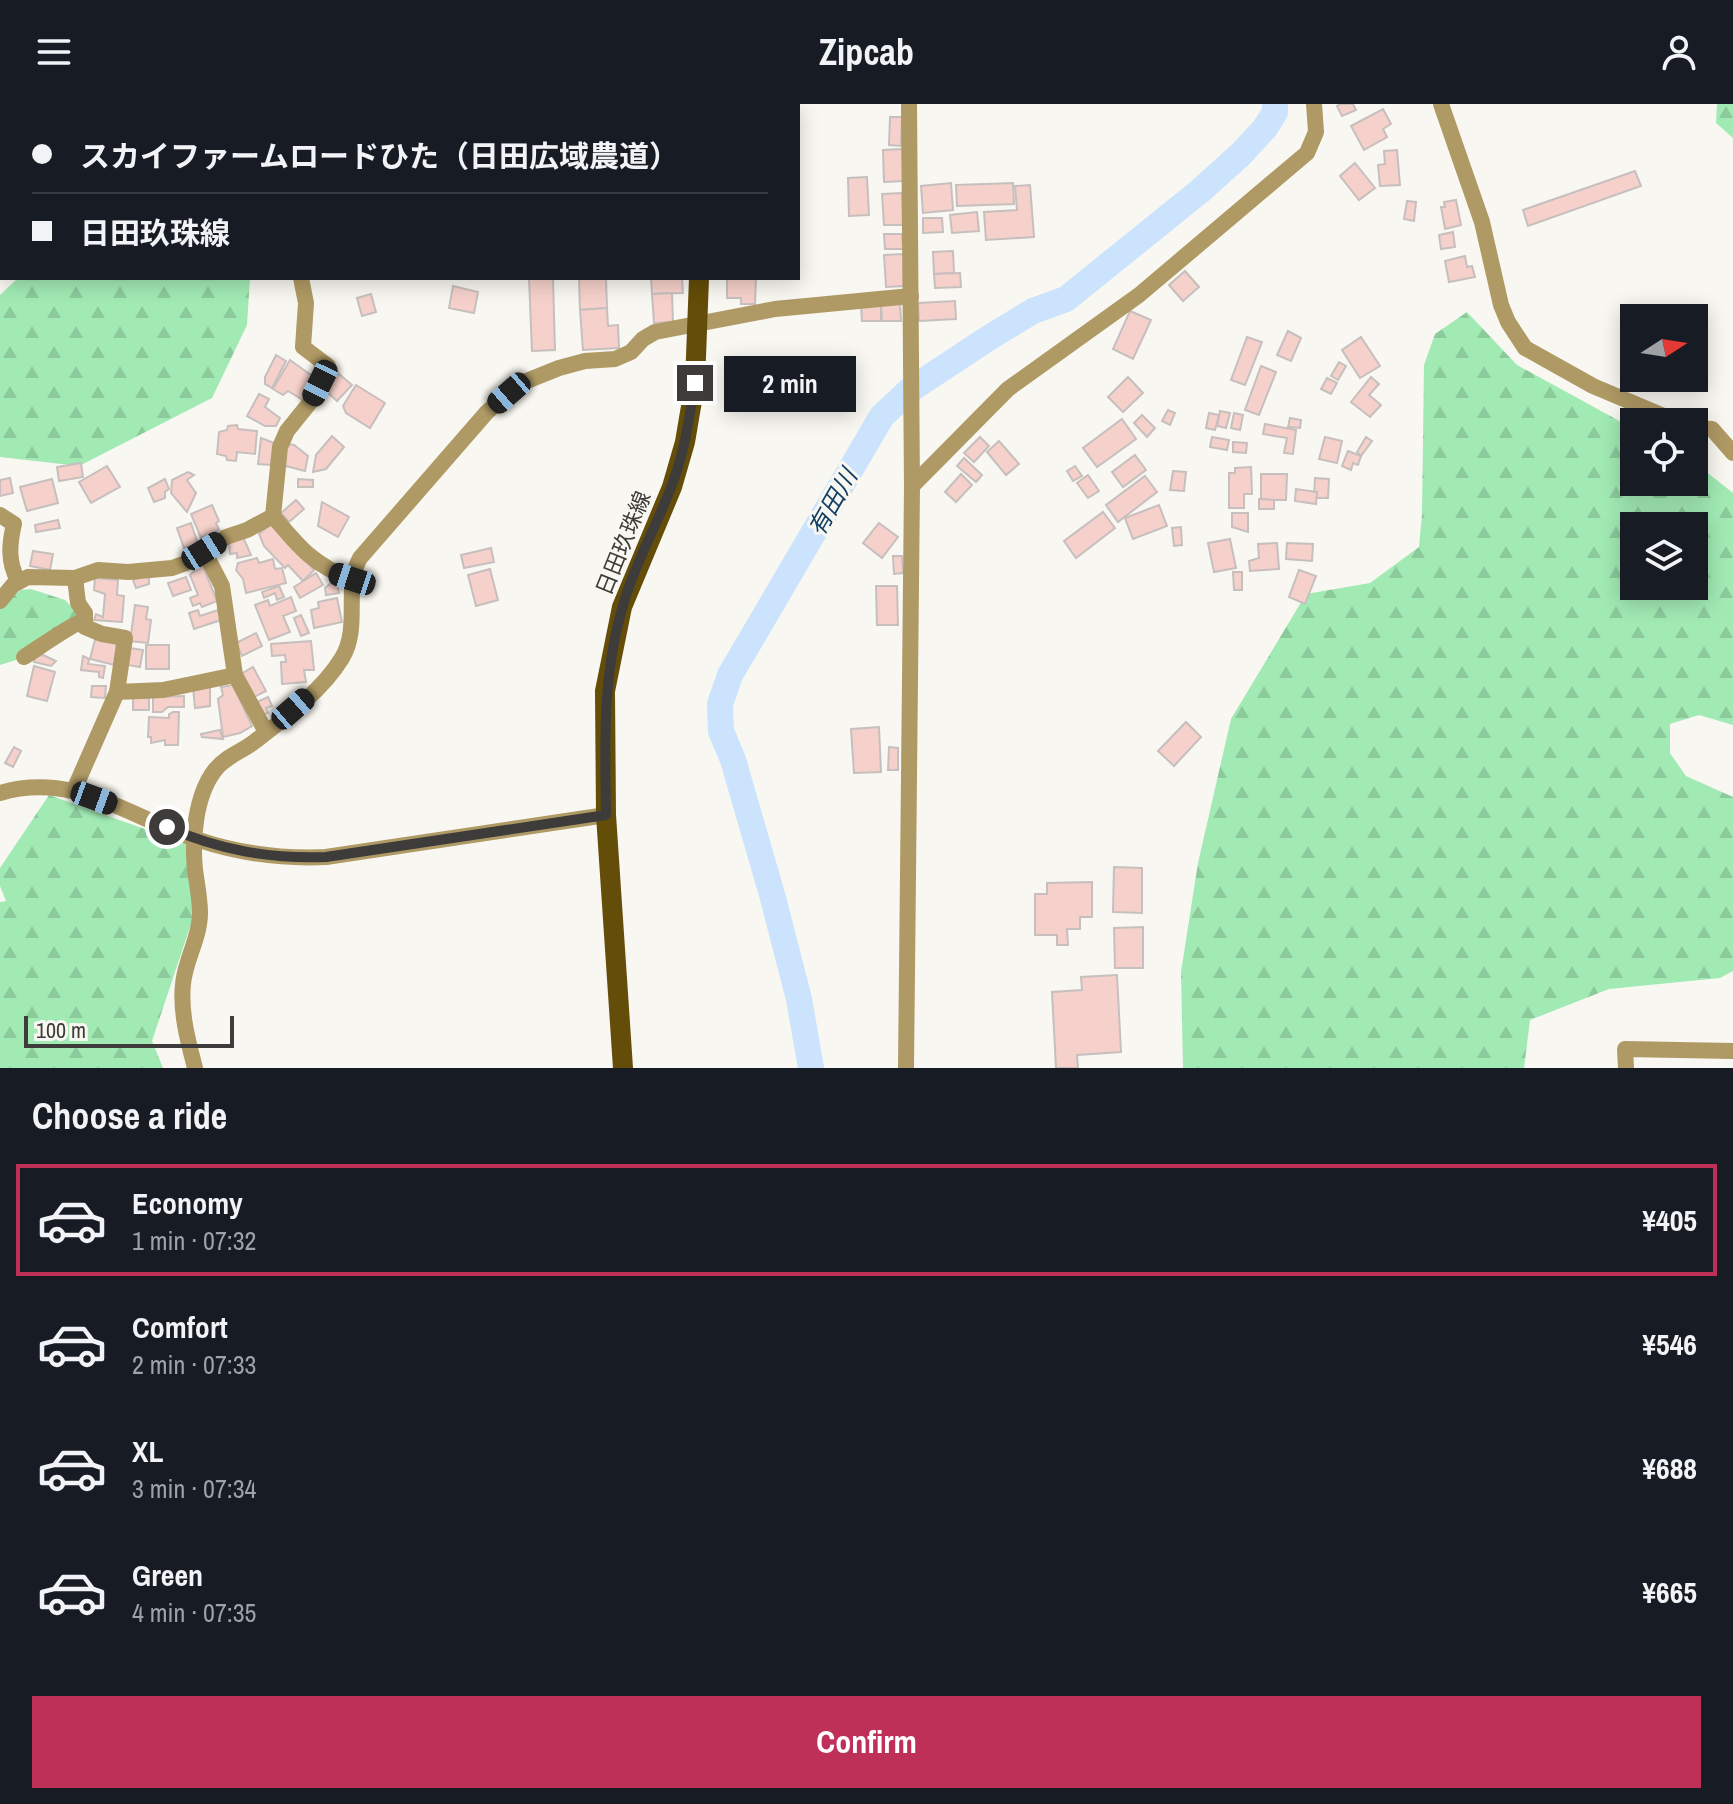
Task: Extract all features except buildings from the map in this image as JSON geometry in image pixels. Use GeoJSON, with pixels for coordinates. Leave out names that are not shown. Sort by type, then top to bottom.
{"type":"FeatureCollection","features":[{"type":"Feature","properties":{"kind":"main road","name":"日田玖珠線"},"geometry":{"type":"LineString","coordinates":[[623,1068],[606,815],[605,691],[622,607],[672,487],[685,442],[695,383],[699,280]]}},
{"type":"Feature","properties":{"kind":"street"},"geometry":{"type":"LineString","coordinates":[[906,1068],[912,480],[909,104]]}},
{"type":"Feature","properties":{"kind":"street"},"geometry":{"type":"LineString","coordinates":[[912,480],[1008,389],[1139,295],[1307,153],[1316,132],[1314,104]]}},
{"type":"Feature","properties":{"kind":"street"},"geometry":{"type":"LineString","coordinates":[[1441,104],[1482,222],[1501,305],[1525,348],[1593,386],[1645,408]]}},
{"type":"Feature","properties":{"kind":"street"},"geometry":{"type":"LineString","coordinates":[[301,280],[306,303],[303,347],[328,366],[312,400],[287,431],[280,447],[273,516],[312,560],[352,579]]}},
{"type":"Feature","properties":{"kind":"street"},"geometry":{"type":"LineString","coordinates":[[195,1068],[184,1020],[183,982],[200,914],[195,866],[198,807],[214,771],[266,732],[317,688],[340,663],[352,634],[352,579],[363,552],[487,412],[524,382],[585,361],[615,359],[631,352],[655,332],[775,309],[911,296]]}},
{"type":"Feature","properties":{"kind":"street"},"geometry":{"type":"LineString","coordinates":[[1708,429],[1712,429],[1733,453]]}},
{"type":"Feature","properties":{"kind":"street"},"geometry":{"type":"LineString","coordinates":[[0,515],[14,524],[10,565],[18,581]]}},
{"type":"Feature","properties":{"kind":"street"},"geometry":{"type":"LineString","coordinates":[[0,601],[18,581],[44,576],[75,578],[98,570],[128,572],[172,568],[226,537],[273,516]]}},
{"type":"Feature","properties":{"kind":"street"},"geometry":{"type":"LineString","coordinates":[[204,551],[222,586],[235,675],[266,732]]}},
{"type":"Feature","properties":{"kind":"street"},"geometry":{"type":"LineString","coordinates":[[74,790],[117,692],[125,638],[85,627],[85,613],[78,603],[75,578]]}},
{"type":"Feature","properties":{"kind":"street"},"geometry":{"type":"LineString","coordinates":[[24,657],[55,639],[77,621],[85,621]]}},
{"type":"Feature","properties":{"kind":"street"},"geometry":{"type":"LineString","coordinates":[[117,692],[163,690],[235,675]]}},
{"type":"Feature","properties":{"kind":"street"},"geometry":{"type":"LineString","coordinates":[[0,793],[48,786],[74,790],[196,839],[258,855],[288,858],[326,857],[606,815]]}},
{"type":"Feature","properties":{"kind":"street"},"geometry":{"type":"LineString","coordinates":[[1626,1068],[1625,1049],[1733,1051]]}},
{"type":"Feature","properties":{"kind":"green space"},"geometry":{"type":"Polygon","coordinates":[[[1717,104],[1733,104],[1733,138],[1716,123],[1717,104]]]}},
{"type":"Feature","properties":{"kind":"green space"},"geometry":{"type":"Polygon","coordinates":[[[16,280],[250,280],[247,325],[212,398],[79,466],[0,457],[0,295],[16,280]]]}},
{"type":"Feature","properties":{"kind":"green space"},"geometry":{"type":"Polygon","coordinates":[[[1467,312],[1517,365],[1620,421],[1620,496],[1708,496],[1708,473],[1733,493],[1733,725],[1699,715],[1670,724],[1670,753],[1686,776],[1733,797],[1733,971],[1720,978],[1609,989],[1530,1020],[1524,1068],[1183,1068],[1181,972],[1198,863],[1231,719],[1306,594],[1370,583],[1419,547],[1424,365],[1435,334],[1467,312]]]}},
{"type":"Feature","properties":{"kind":"green space"},"geometry":{"type":"Polygon","coordinates":[[[31,589],[65,600],[79,615],[16,660],[0,665],[0,609],[20,590],[31,589]]]}},
{"type":"Feature","properties":{"kind":"green space"},"geometry":{"type":"Polygon","coordinates":[[[49,795],[187,844],[194,915],[152,1041],[163,1068],[0,1068],[0,902],[6,901],[0,886],[0,868],[49,795]]]}},
{"type":"Feature","properties":{"kind":"waterway","name":"有田川"},"geometry":{"type":"LineString","coordinates":[[811,1068],[799,999],[773,898],[733,760],[721,731],[720,704],[730,675],[882,416],[910,390],[987,339],[1033,311],[1066,299],[1241,154],[1265,128],[1275,112],[1275,104]]}},
{"type":"Feature","properties":{"kind":"route"},"geometry":{"type":"LineString","coordinates":[[167,827],[196,839],[258,855],[326,857],[606,815],[605,691],[612,652],[622,607],[672,487],[685,442],[695,383]]}}]}
